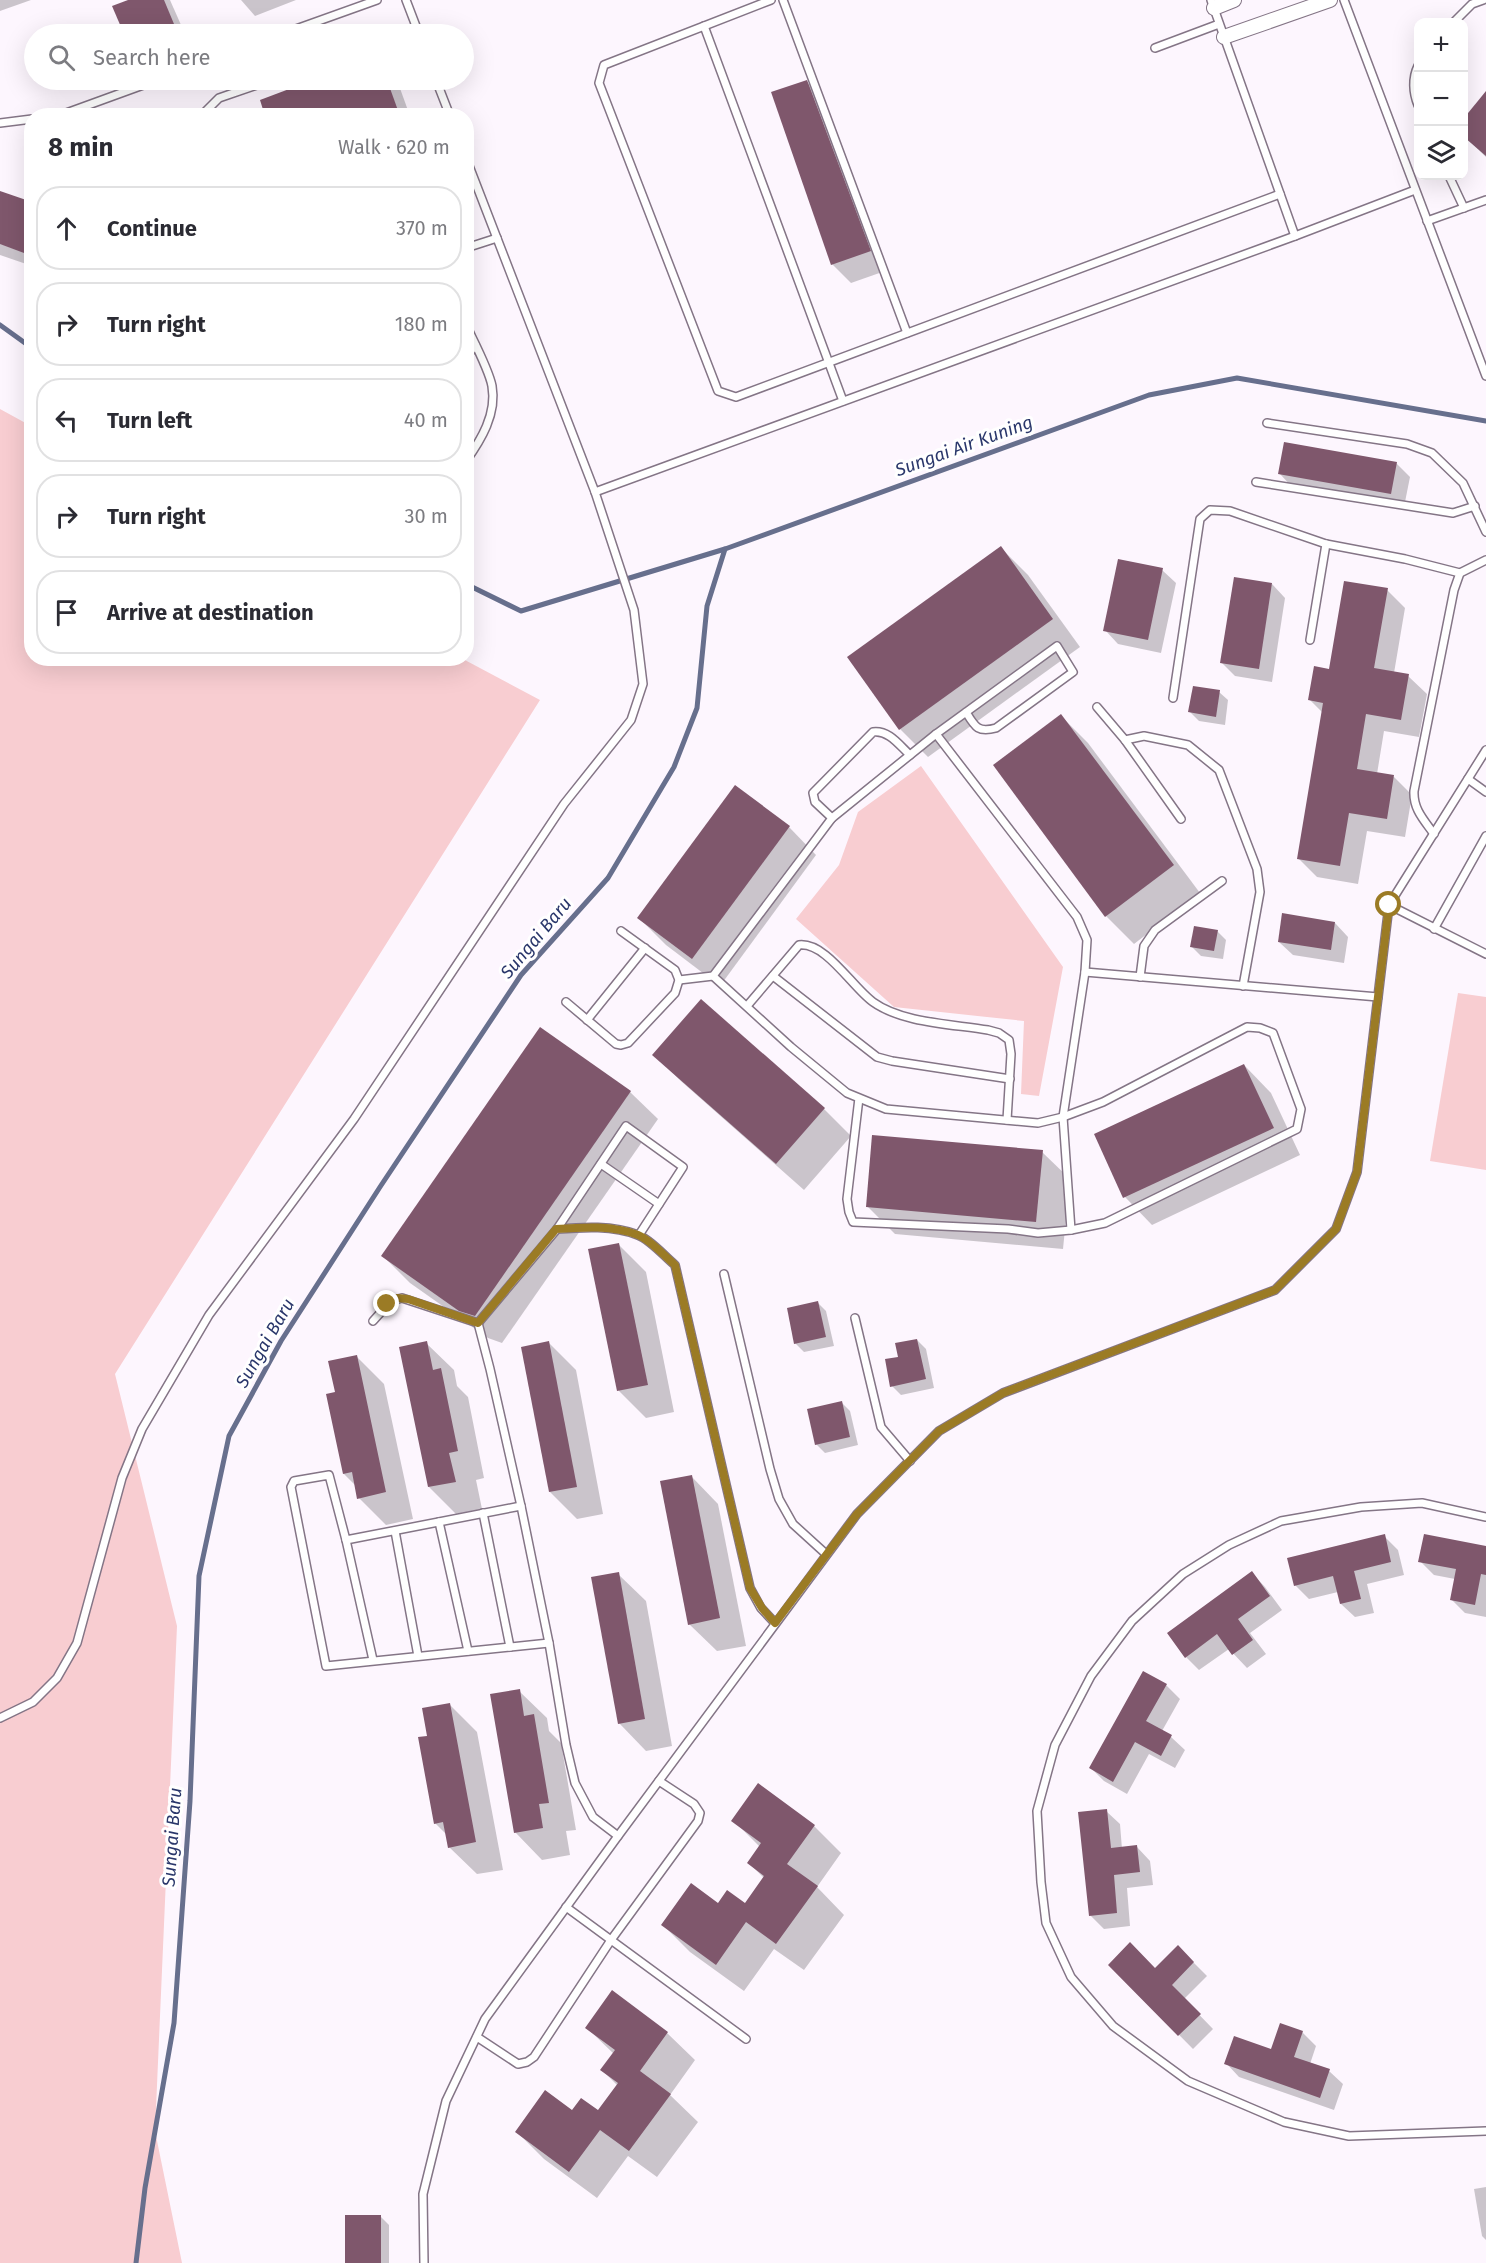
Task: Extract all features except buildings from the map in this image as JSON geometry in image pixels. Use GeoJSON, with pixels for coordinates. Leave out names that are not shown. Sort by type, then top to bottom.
{"type":"FeatureCollection","features":[{"type":"Feature","properties":{"kind":"street"},"geometry":{"type":"LineString","coordinates":[[1212,4],[1234,0]]}},
{"type":"Feature","properties":{"kind":"street"},"geometry":{"type":"LineString","coordinates":[[1222,31],[1330,0]]}},
{"type":"Feature","properties":{"kind":"lane"},"geometry":{"type":"LineString","coordinates":[[310,24],[377,0]]}},
{"type":"Feature","properties":{"kind":"lane"},"geometry":{"type":"LineString","coordinates":[[406,0],[415,24]]}},
{"type":"Feature","properties":{"kind":"lane"},"geometry":{"type":"LineString","coordinates":[[771,0],[604,66],[599,83],[718,391],[736,397],[1280,194]]}},
{"type":"Feature","properties":{"kind":"lane"},"geometry":{"type":"LineString","coordinates":[[783,0],[907,333]]}},
{"type":"Feature","properties":{"kind":"lane"},"geometry":{"type":"LineString","coordinates":[[1344,0],[1486,376]]}},
{"type":"Feature","properties":{"kind":"lane"},"geometry":{"type":"LineString","coordinates":[[1458,18],[1472,4],[1483,0]]}},
{"type":"Feature","properties":{"kind":"lane"},"geometry":{"type":"LineString","coordinates":[[1212,4],[1295,236]]}},
{"type":"Feature","properties":{"kind":"lane"},"geometry":{"type":"LineString","coordinates":[[704,26],[843,401]]}},
{"type":"Feature","properties":{"kind":"lane"},"geometry":{"type":"LineString","coordinates":[[1155,48],[1222,31]]}},
{"type":"Feature","properties":{"kind":"lane"},"geometry":{"type":"LineString","coordinates":[[80,108],[130,90]]}},
{"type":"Feature","properties":{"kind":"lane"},"geometry":{"type":"LineString","coordinates":[[207,108],[219,98],[242,90]]}},
{"type":"Feature","properties":{"kind":"lane"},"geometry":{"type":"LineString","coordinates":[[440,90],[447,108]]}},
{"type":"Feature","properties":{"kind":"lane"},"geometry":{"type":"LineString","coordinates":[[0,123],[24,120]]}},
{"type":"Feature","properties":{"kind":"lane"},"geometry":{"type":"LineString","coordinates":[[0,1718],[33,1702],[57,1678],[76,1643],[122,1478],[142,1429],[209,1315],[354,1119],[564,804],[631,720],[643,684],[634,610],[595,492],[474,179]]}},
{"type":"Feature","properties":{"kind":"lane"},"geometry":{"type":"LineString","coordinates":[[1451,180],[1464,208]]}},
{"type":"Feature","properties":{"kind":"lane"},"geometry":{"type":"LineString","coordinates":[[595,492],[1415,190]]}},
{"type":"Feature","properties":{"kind":"lane"},"geometry":{"type":"LineString","coordinates":[[1427,221],[1486,200]]}},
{"type":"Feature","properties":{"kind":"lane"},"geometry":{"type":"LineString","coordinates":[[474,245],[497,238]]}},
{"type":"Feature","properties":{"kind":"lane"},"geometry":{"type":"LineString","coordinates":[[474,449],[483,436],[493,403],[492,385],[475,345]]}},
{"type":"Feature","properties":{"kind":"lane"},"geometry":{"type":"LineString","coordinates":[[1267,423],[1407,444],[1432,453],[1442,460],[1463,483],[1486,532]]}},
{"type":"Feature","properties":{"kind":"lane"},"geometry":{"type":"LineString","coordinates":[[1256,482],[1453,513],[1475,506]]}},
{"type":"Feature","properties":{"kind":"lane"},"geometry":{"type":"LineString","coordinates":[[1173,698],[1200,519],[1210,510],[1230,511],[1326,544],[1405,559],[1460,573],[1486,560]]}},
{"type":"Feature","properties":{"kind":"lane"},"geometry":{"type":"LineString","coordinates":[[1310,640],[1326,544]]}},
{"type":"Feature","properties":{"kind":"lane"},"geometry":{"type":"LineString","coordinates":[[1434,834],[1415,808],[1414,791],[1454,590],[1460,573]]}},
{"type":"Feature","properties":{"kind":"lane"},"geometry":{"type":"LineString","coordinates":[[679,980],[713,975],[832,818],[936,734],[966,712],[1057,646],[1073,672],[996,728],[985,731],[975,726],[966,712]]}},
{"type":"Feature","properties":{"kind":"lane"},"geometry":{"type":"LineString","coordinates":[[1097,707],[1125,740],[1181,819]]}},
{"type":"Feature","properties":{"kind":"lane"},"geometry":{"type":"LineString","coordinates":[[832,818],[815,802],[813,793],[873,732],[880,731],[887,734],[910,755]]}},
{"type":"Feature","properties":{"kind":"lane"},"geometry":{"type":"LineString","coordinates":[[936,734],[1077,917],[1087,940],[1086,972],[1063,1117],[1071,1230]]}},
{"type":"Feature","properties":{"kind":"lane"},"geometry":{"type":"LineString","coordinates":[[1125,740],[1144,736],[1188,745],[1219,770],[1257,869],[1260,892],[1244,986]]}},
{"type":"Feature","properties":{"kind":"lane"},"geometry":{"type":"LineString","coordinates":[[424,2263],[423,2194],[446,2102],[486,2019],[618,1836],[857,1514],[939,1431],[1003,1393],[1275,1290],[1336,1229],[1357,1172],[1389,905],[1486,750]]}},
{"type":"Feature","properties":{"kind":"lane"},"geometry":{"type":"LineString","coordinates":[[1468,779],[1486,792]]}},
{"type":"Feature","properties":{"kind":"lane"},"geometry":{"type":"LineString","coordinates":[[1434,929],[1486,836]]}},
{"type":"Feature","properties":{"kind":"lane"},"geometry":{"type":"LineString","coordinates":[[1140,976],[1144,946],[1155,930],[1222,881]]}},
{"type":"Feature","properties":{"kind":"lane"},"geometry":{"type":"LineString","coordinates":[[1389,905],[1485,954]]}},
{"type":"Feature","properties":{"kind":"lane"},"geometry":{"type":"LineString","coordinates":[[566,1002],[621,1046],[628,1043],[675,993],[679,980],[675,970],[621,931]]}},
{"type":"Feature","properties":{"kind":"lane"},"geometry":{"type":"LineString","coordinates":[[747,1006],[799,945],[807,944],[820,951],[870,1000],[885,1010],[902,1016],[999,1033],[1009,1040],[1011,1054],[1007,1120]]}},
{"type":"Feature","properties":{"kind":"lane"},"geometry":{"type":"LineString","coordinates":[[587,1020],[645,948]]}},
{"type":"Feature","properties":{"kind":"lane"},"geometry":{"type":"LineString","coordinates":[[1086,972],[1378,998]]}},
{"type":"Feature","properties":{"kind":"lane"},"geometry":{"type":"LineString","coordinates":[[713,975],[847,1093],[886,1109],[1038,1123],[1063,1117],[1103,1102],[1247,1027],[1260,1028],[1273,1033],[1301,1110],[1297,1129],[1105,1223],[1071,1230],[1038,1233],[1008,1229],[853,1222],[848,1199],[859,1098]]}},
{"type":"Feature","properties":{"kind":"lane"},"geometry":{"type":"LineString","coordinates":[[773,976],[877,1057],[1010,1079]]}},
{"type":"Feature","properties":{"kind":"lane"},"geometry":{"type":"LineString","coordinates":[[478,1323],[556,1229],[626,1126],[682,1167],[639,1235]]}},
{"type":"Feature","properties":{"kind":"lane"},"geometry":{"type":"LineString","coordinates":[[601,1164],[659,1204]]}},
{"type":"Feature","properties":{"kind":"lane"},"geometry":{"type":"LineString","coordinates":[[556,1229],[607,1228],[639,1235],[675,1265],[750,1588],[762,1608],[775,1623]]}},
{"type":"Feature","properties":{"kind":"lane"},"geometry":{"type":"LineString","coordinates":[[724,1274],[779,1499],[793,1524],[826,1554]]}},
{"type":"Feature","properties":{"kind":"lane"},"geometry":{"type":"LineString","coordinates":[[373,1321],[391,1301],[402,1298],[478,1323]]}},
{"type":"Feature","properties":{"kind":"lane"},"geometry":{"type":"LineString","coordinates":[[855,1318],[881,1427],[910,1461]]}},
{"type":"Feature","properties":{"kind":"lane"},"geometry":{"type":"LineString","coordinates":[[478,1323],[521,1506],[575,1783],[593,1816],[618,1836]]}},
{"type":"Feature","properties":{"kind":"lane"},"geometry":{"type":"LineString","coordinates":[[373,1660],[329,1475],[294,1481],[291,1487],[326,1666],[549,1643]]}},
{"type":"Feature","properties":{"kind":"lane"},"geometry":{"type":"LineString","coordinates":[[1486,1517],[1422,1503],[1361,1507],[1281,1521],[1229,1545],[1183,1574],[1132,1621],[1091,1676],[1055,1745],[1037,1811],[1046,1923],[1071,1977],[1113,2026],[1188,2081],[1284,2122],[1349,2136],[1486,2131]]}},
{"type":"Feature","properties":{"kind":"lane"},"geometry":{"type":"LineString","coordinates":[[346,1540],[521,1506]]}},
{"type":"Feature","properties":{"kind":"lane"},"geometry":{"type":"LineString","coordinates":[[483,1513],[510,1647]]}},
{"type":"Feature","properties":{"kind":"lane"},"geometry":{"type":"LineString","coordinates":[[439,1522],[468,1651]]}},
{"type":"Feature","properties":{"kind":"lane"},"geometry":{"type":"LineString","coordinates":[[395,1531],[418,1656]]}},
{"type":"Feature","properties":{"kind":"lane"},"geometry":{"type":"LineString","coordinates":[[477,2037],[518,2064],[527,2062],[534,2056],[611,1940],[698,1821],[700,1813],[694,1803],[659,1781]]}},
{"type":"Feature","properties":{"kind":"lane"},"geometry":{"type":"LineString","coordinates":[[566,1907],[746,2039]]}},
{"type":"Feature","properties":{"kind":"shaded area"},"geometry":{"type":"Polygon","coordinates":[[[0,409],[24,422],[24,666],[474,665],[540,700],[115,1374],[177,1626],[155,2131],[182,2263],[0,2263],[0,409]]]}},
{"type":"Feature","properties":{"kind":"shaded area"},"geometry":{"type":"Polygon","coordinates":[[[921,766],[1063,967],[1039,1096],[1021,1094],[1024,1021],[894,1007],[796,919],[839,865],[858,812],[921,766]]]}},
{"type":"Feature","properties":{"kind":"shaded area"},"geometry":{"type":"Polygon","coordinates":[[[1458,993],[1486,997],[1486,1170],[1430,1161],[1458,993]]]}},
{"type":"Feature","properties":{"kind":"waterway","name":"Sungai Air Kuning"},"geometry":{"type":"LineString","coordinates":[[0,325],[24,342]]}},
{"type":"Feature","properties":{"kind":"waterway","name":"Sungai Air Kuning"},"geometry":{"type":"LineString","coordinates":[[474,588],[521,611],[725,549],[1149,395],[1237,378],[1486,421]]}},
{"type":"Feature","properties":{"kind":"waterway","name":"Sungai Baru"},"geometry":{"type":"LineString","coordinates":[[136,2263],[145,2188],[174,2023],[190,1801],[199,1576],[229,1436],[281,1341],[521,975],[608,878],[674,767],[697,708],[707,606],[725,549]]}},
{"type":"Feature","properties":{"kind":"route"},"geometry":{"type":"LineString","coordinates":[[387,1304],[397,1298],[408,1299],[478,1323],[556,1229],[607,1228],[639,1235],[675,1265],[750,1588],[762,1608],[775,1623],[857,1514],[939,1431],[1003,1393],[1275,1290],[1336,1229],[1357,1172],[1389,905]]}}]}
